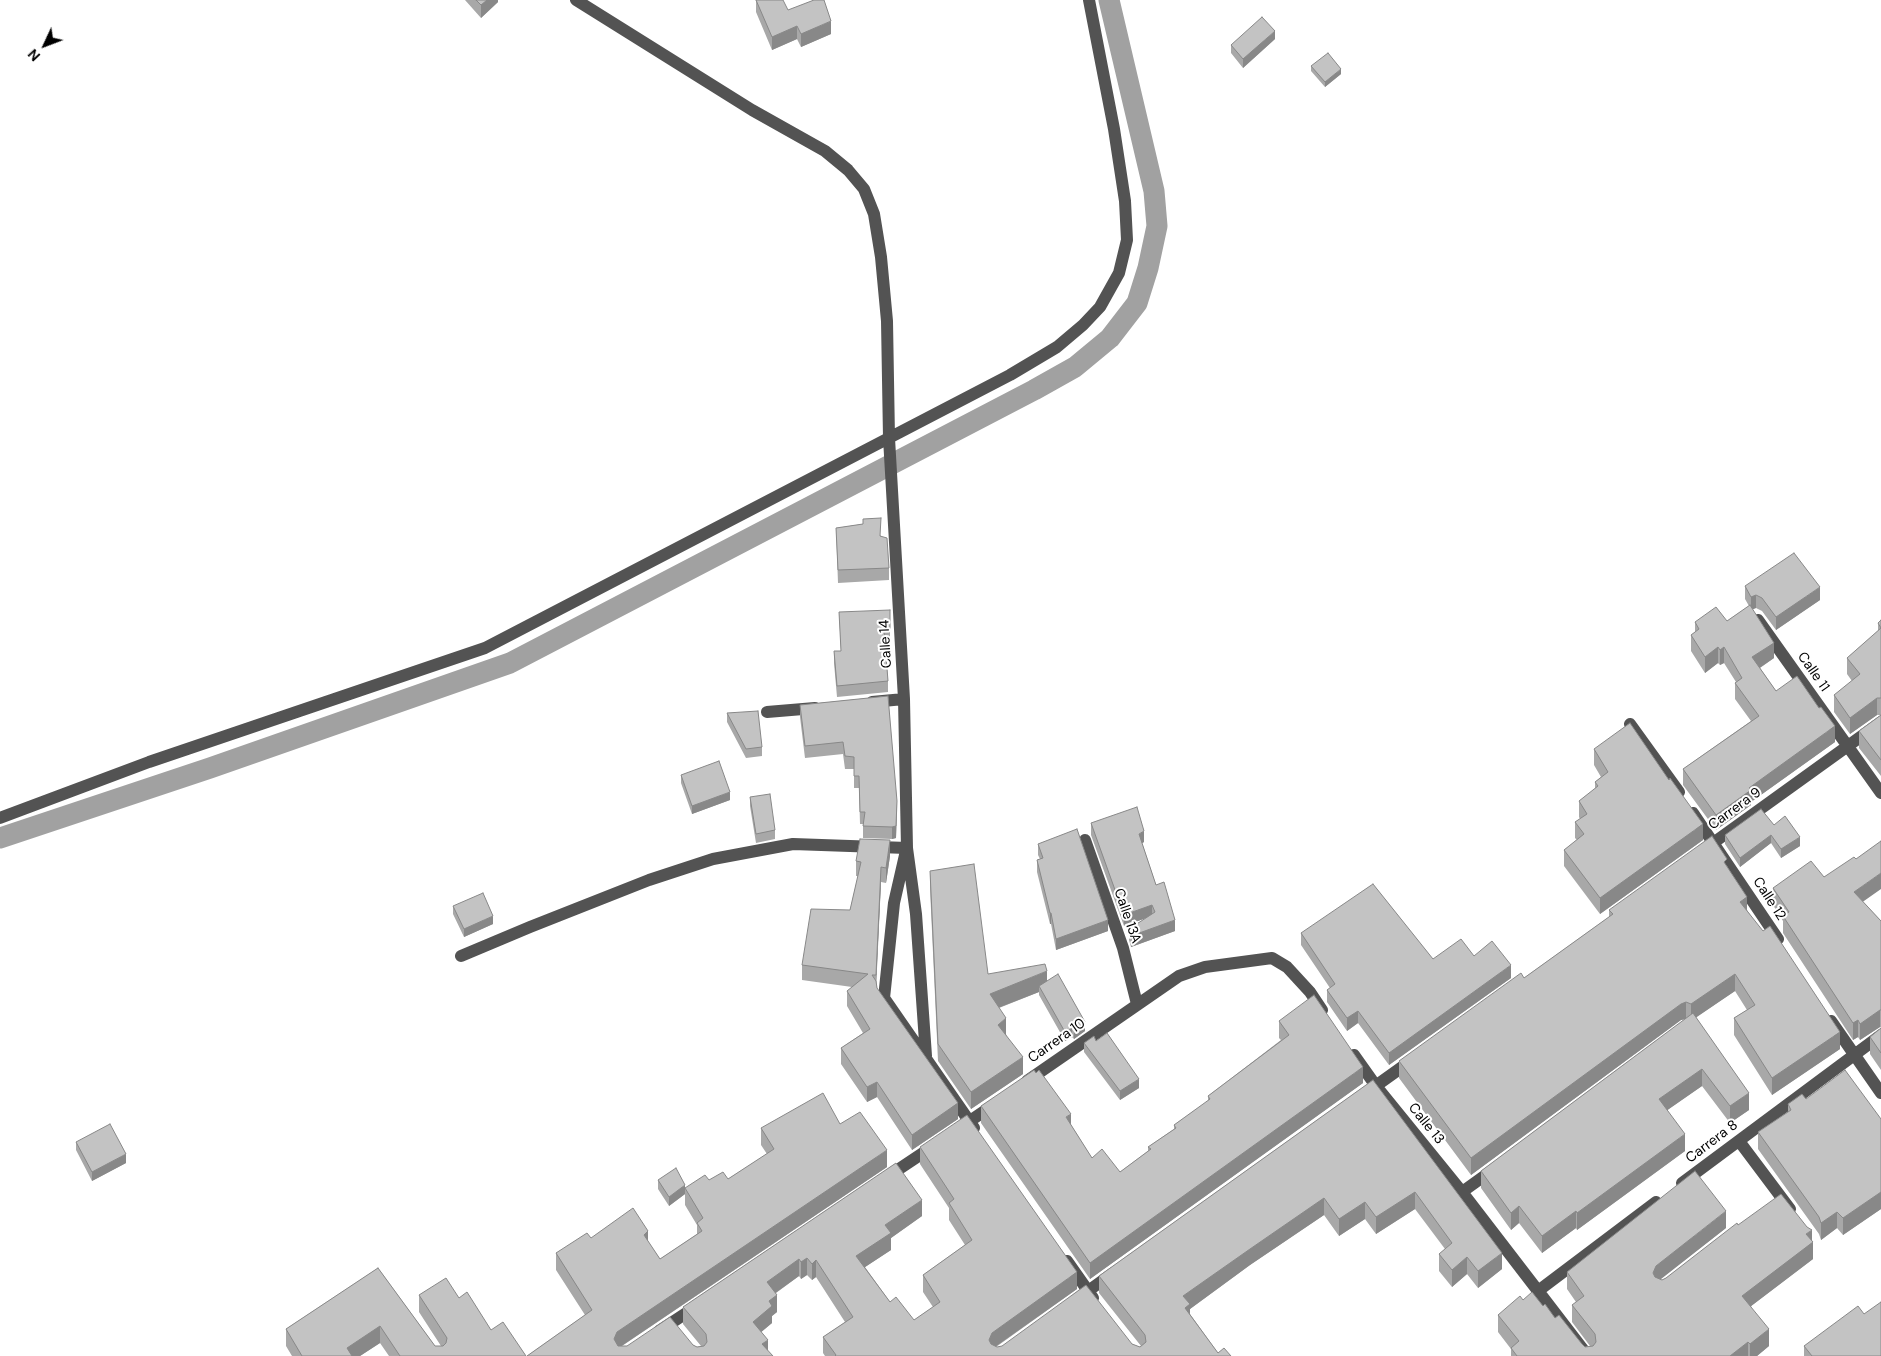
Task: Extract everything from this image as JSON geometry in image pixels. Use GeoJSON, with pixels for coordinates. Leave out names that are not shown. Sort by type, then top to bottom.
{"type":"FeatureCollection","features":[{"type":"Feature","properties":{"kind":"street","name":"Calle 14"},"geometry":{"type":"LineString","coordinates":[[576,0],[752,110],[825,151],[848,170],[864,189],[874,214],[881,257],[886,321],[889,438],[904,699],[907,848],[916,914],[926,1056]]}},
{"type":"Feature","properties":{"kind":"street"},"geometry":{"type":"LineString","coordinates":[[0,818],[150,762],[486,648],[1010,375],[1057,347],[1083,325],[1100,307],[1119,273],[1127,240],[1125,201],[1114,129],[1089,0]]}},
{"type":"Feature","properties":{"kind":"street","name":"Calle 11"},"geometry":{"type":"LineString","coordinates":[[1756,616],[1881,793]]}},
{"type":"Feature","properties":{"kind":"street"},"geometry":{"type":"LineString","coordinates":[[855,704],[904,699]]}},
{"type":"Feature","properties":{"kind":"street"},"geometry":{"type":"LineString","coordinates":[[767,712],[826,706]]}},
{"type":"Feature","properties":{"kind":"street","name":"Carrera 9"},"geometry":{"type":"LineString","coordinates":[[1690,860],[1881,722]]}},
{"type":"Feature","properties":{"kind":"street","name":"Calle 12"},"geometry":{"type":"LineString","coordinates":[[1630,724],[1714,842],[1784,948]]}},
{"type":"Feature","properties":{"kind":"street","name":"Calle 13A"},"geometry":{"type":"LineString","coordinates":[[1086,840],[1123,948],[1137,1004]]}},
{"type":"Feature","properties":{"kind":"street"},"geometry":{"type":"LineString","coordinates":[[461,956],[640,884],[713,859],[793,844],[907,848]]}},
{"type":"Feature","properties":{"kind":"street","name":"Calle 14"},"geometry":{"type":"LineString","coordinates":[[907,848],[894,903],[884,998],[926,1056],[980,1138]]}},
{"type":"Feature","properties":{"kind":"street"},"geometry":{"type":"LineString","coordinates":[[1137,1004],[1179,976],[1205,967],[1272,958],[1287,968],[1310,992],[1332,1024]]}},
{"type":"Feature","properties":{"kind":"street","name":"Carrera 10"},"geometry":{"type":"LineString","coordinates":[[1017,1088],[1137,1004]]}},
{"type":"Feature","properties":{"kind":"street"},"geometry":{"type":"LineString","coordinates":[[1827,1014],[1881,1093]]}},
{"type":"Feature","properties":{"kind":"street","name":"Carrera 8"},"geometry":{"type":"LineString","coordinates":[[1538,1291],[1853,1054],[1881,1035]]}},
{"type":"Feature","properties":{"kind":"street","name":"Calle 13"},"geometry":{"type":"LineString","coordinates":[[1348,1047],[1376,1086],[1462,1192],[1588,1356]]}},
{"type":"Feature","properties":{"kind":"street"},"geometry":{"type":"LineString","coordinates":[[1360,1097],[1424,1051]]}},
{"type":"Feature","properties":{"kind":"street"},"geometry":{"type":"LineString","coordinates":[[878,1183],[1001,1099]]}},
{"type":"Feature","properties":{"kind":"street"},"geometry":{"type":"LineString","coordinates":[[1739,1141],[1777,1199],[1797,1217]]}},
{"type":"Feature","properties":{"kind":"street"},"geometry":{"type":"LineString","coordinates":[[1462,1192],[1502,1163]]}},
{"type":"Feature","properties":{"kind":"street"},"geometry":{"type":"LineString","coordinates":[[1060,1251],[1099,1305]]}},
{"type":"Feature","properties":{"kind":"street"},"geometry":{"type":"LineString","coordinates":[[1066,1307],[1120,1268]]}},
{"type":"Feature","properties":{"kind":"street"},"geometry":{"type":"LineString","coordinates":[[647,1339],[674,1326],[705,1300]]}},
{"type":"Feature","properties":{"kind":"building"},"geometry":{"type":"Polygon","coordinates":[[[476,0],[487,0],[481,5],[476,0]]]}},
{"type":"Feature","properties":{"kind":"building"},"geometry":{"type":"Polygon","coordinates":[[[756,0],[783,0],[788,10],[814,0],[824,0],[831,21],[801,34],[797,26],[772,37],[756,0]]]}},
{"type":"Feature","properties":{"kind":"building"},"geometry":{"type":"Polygon","coordinates":[[[1262,17],[1275,31],[1243,59],[1231,45],[1262,17]]]}},
{"type":"Feature","properties":{"kind":"building"},"geometry":{"type":"Polygon","coordinates":[[[1328,53],[1341,69],[1325,82],[1311,66],[1328,53]]]}},
{"type":"Feature","properties":{"kind":"building"},"geometry":{"type":"Polygon","coordinates":[[[881,518],[880,536],[887,538],[889,568],[838,570],[836,528],[863,524],[863,519],[881,518]]]}},
{"type":"Feature","properties":{"kind":"building"},"geometry":{"type":"Polygon","coordinates":[[[1794,553],[1820,587],[1776,617],[1762,598],[1756,595],[1751,597],[1745,586],[1794,553]]]}},
{"type":"Feature","properties":{"kind":"building"},"geometry":{"type":"Polygon","coordinates":[[[1750,605],[1774,643],[1752,657],[1776,691],[1797,676],[1819,708],[1821,707],[1835,726],[1749,788],[1751,790],[1716,815],[1683,769],[1759,716],[1735,683],[1742,678],[1724,647],[1720,650],[1718,647],[1705,657],[1691,635],[1699,629],[1695,622],[1716,607],[1727,621],[1750,605]]]}},
{"type":"Feature","properties":{"kind":"building"},"geometry":{"type":"Polygon","coordinates":[[[890,610],[890,629],[884,630],[888,681],[837,686],[834,651],[841,651],[839,612],[890,610]]]}},
{"type":"Feature","properties":{"kind":"building"},"geometry":{"type":"Polygon","coordinates":[[[1881,628],[1881,698],[1877,698],[1850,718],[1834,695],[1860,674],[1847,658],[1881,628]]]}},
{"type":"Feature","properties":{"kind":"building"},"geometry":{"type":"Polygon","coordinates":[[[888,696],[897,801],[896,826],[863,826],[865,812],[860,812],[859,776],[854,776],[854,757],[845,756],[843,742],[805,746],[800,705],[888,696]]]}},
{"type":"Feature","properties":{"kind":"building"},"geometry":{"type":"Polygon","coordinates":[[[758,711],[762,747],[746,749],[727,713],[758,711]]]}},
{"type":"Feature","properties":{"kind":"building"},"geometry":{"type":"Polygon","coordinates":[[[1881,715],[1881,760],[1859,731],[1881,715]]]}},
{"type":"Feature","properties":{"kind":"building"},"geometry":{"type":"Polygon","coordinates":[[[1630,723],[1669,780],[1670,778],[1703,824],[1600,898],[1564,850],[1584,834],[1575,822],[1587,814],[1579,801],[1598,786],[1595,782],[1608,772],[1594,749],[1630,723]]]}},
{"type":"Feature","properties":{"kind":"building"},"geometry":{"type":"Polygon","coordinates":[[[719,761],[730,792],[692,806],[681,775],[719,761]]]}},
{"type":"Feature","properties":{"kind":"building"},"geometry":{"type":"Polygon","coordinates":[[[770,794],[775,830],[756,834],[750,797],[770,794]]]}},
{"type":"Feature","properties":{"kind":"building"},"geometry":{"type":"Polygon","coordinates":[[[1137,807],[1144,831],[1139,834],[1156,885],[1164,882],[1175,920],[1131,936],[1129,929],[1155,912],[1152,905],[1124,915],[1091,823],[1137,807]]]}},
{"type":"Feature","properties":{"kind":"building"},"geometry":{"type":"Polygon","coordinates":[[[1761,809],[1774,825],[1785,816],[1800,837],[1781,849],[1771,835],[1740,858],[1725,835],[1761,809]]]}},
{"type":"Feature","properties":{"kind":"building"},"geometry":{"type":"Polygon","coordinates":[[[1077,829],[1108,920],[1056,939],[1037,860],[1043,858],[1038,844],[1077,829]]]}},
{"type":"Feature","properties":{"kind":"building"},"geometry":{"type":"Polygon","coordinates":[[[1712,836],[1727,859],[1724,862],[1747,897],[1740,902],[1763,931],[1770,926],[1840,1032],[1772,1078],[1734,1018],[1755,1005],[1735,974],[1691,1004],[1686,1002],[1681,1004],[1471,1158],[1399,1061],[1521,973],[1524,978],[1613,914],[1609,910],[1712,836]]]}},
{"type":"Feature","properties":{"kind":"building"},"geometry":{"type":"Polygon","coordinates":[[[860,839],[890,840],[886,868],[881,867],[876,975],[872,975],[876,981],[877,988],[958,1103],[912,1135],[877,1082],[867,1087],[841,1048],[870,1029],[847,991],[868,974],[802,965],[811,909],[850,910],[861,862],[856,861],[860,839]]]}},
{"type":"Feature","properties":{"kind":"building"},"geometry":{"type":"Polygon","coordinates":[[[1881,841],[1881,873],[1854,892],[1881,921],[1881,1010],[1860,1024],[1858,1020],[1853,1023],[1783,916],[1789,912],[1773,888],[1811,861],[1824,877],[1854,857],[1856,859],[1881,841]]]}},
{"type":"Feature","properties":{"kind":"building"},"geometry":{"type":"Polygon","coordinates":[[[974,864],[988,974],[1045,964],[1047,971],[990,994],[1006,1018],[998,1025],[1023,1057],[971,1092],[938,1044],[930,871],[974,864]]]}},
{"type":"Feature","properties":{"kind":"building"},"geometry":{"type":"Polygon","coordinates":[[[1373,884],[1433,959],[1461,939],[1474,956],[1492,941],[1511,965],[1389,1053],[1358,1011],[1347,1018],[1327,990],[1335,984],[1301,933],[1373,884]]]}},
{"type":"Feature","properties":{"kind":"building"},"geometry":{"type":"Polygon","coordinates":[[[483,893],[493,916],[464,929],[453,906],[483,893]]]}},
{"type":"Feature","properties":{"kind":"building"},"geometry":{"type":"Polygon","coordinates":[[[1058,974],[1085,1022],[1074,1030],[1072,1028],[1065,1032],[1039,986],[1058,974]]]}},
{"type":"Feature","properties":{"kind":"building"},"geometry":{"type":"Polygon","coordinates":[[[1314,995],[1363,1067],[1090,1263],[981,1106],[1034,1070],[1036,1073],[1039,1070],[1071,1114],[1066,1117],[1092,1158],[1102,1149],[1120,1172],[1151,1149],[1148,1147],[1176,1128],[1174,1125],[1210,1099],[1208,1096],[1289,1035],[1279,1021],[1314,995]]]}},
{"type":"Feature","properties":{"kind":"building"},"geometry":{"type":"Polygon","coordinates":[[[1693,1013],[1749,1093],[1730,1106],[1702,1069],[1659,1099],[1685,1134],[1577,1213],[1576,1211],[1542,1236],[1519,1206],[1511,1213],[1481,1171],[1693,1013]]]}},
{"type":"Feature","properties":{"kind":"building"},"geometry":{"type":"Polygon","coordinates":[[[1881,1028],[1881,1053],[1870,1037],[1881,1028]]]}},
{"type":"Feature","properties":{"kind":"building"},"geometry":{"type":"Polygon","coordinates":[[[1107,1033],[1139,1079],[1120,1091],[1084,1043],[1094,1036],[1096,1041],[1107,1033]]]}},
{"type":"Feature","properties":{"kind":"building"},"geometry":{"type":"Polygon","coordinates":[[[1845,1070],[1881,1119],[1881,1192],[1843,1218],[1837,1212],[1821,1223],[1819,1217],[1758,1132],[1791,1110],[1788,1104],[1802,1094],[1806,1099],[1845,1070]]]}},
{"type":"Feature","properties":{"kind":"building"},"geometry":{"type":"Polygon","coordinates":[[[1373,1080],[1502,1253],[1478,1271],[1467,1257],[1452,1270],[1439,1254],[1452,1243],[1415,1192],[1376,1217],[1365,1202],[1339,1219],[1324,1198],[1183,1296],[1190,1304],[1185,1308],[1218,1353],[1224,1348],[1231,1356],[835,1356],[823,1337],[853,1317],[816,1260],[812,1264],[807,1258],[801,1262],[799,1259],[767,1282],[777,1295],[769,1301],[772,1306],[753,1322],[768,1340],[762,1344],[773,1356],[527,1356],[592,1310],[556,1253],[587,1233],[591,1238],[633,1208],[648,1231],[644,1235],[660,1259],[702,1231],[697,1223],[703,1218],[685,1188],[705,1175],[709,1180],[723,1172],[728,1179],[774,1149],[761,1128],[823,1093],[840,1124],[860,1112],[887,1150],[617,1332],[614,1339],[618,1346],[627,1346],[670,1317],[693,1345],[697,1347],[704,1346],[707,1342],[706,1334],[683,1307],[896,1163],[922,1200],[885,1225],[891,1233],[856,1256],[890,1302],[896,1297],[914,1320],[940,1302],[923,1275],[972,1240],[949,1203],[954,1199],[920,1147],[967,1115],[1077,1272],[992,1333],[989,1340],[991,1344],[997,1347],[1002,1346],[1086,1285],[1132,1344],[1140,1347],[1146,1342],[1145,1335],[1099,1276],[1373,1080]]]}},
{"type":"Feature","properties":{"kind":"building"},"geometry":{"type":"Polygon","coordinates":[[[110,1124],[126,1154],[92,1172],[76,1142],[110,1124]]]}},
{"type":"Feature","properties":{"kind":"building"},"geometry":{"type":"Polygon","coordinates":[[[676,1168],[685,1185],[669,1197],[658,1180],[676,1168]]]}},
{"type":"Feature","properties":{"kind":"building"},"geometry":{"type":"Polygon","coordinates":[[[1695,1171],[1726,1211],[1656,1266],[1653,1273],[1655,1277],[1662,1280],[1666,1278],[1737,1223],[1738,1225],[1781,1194],[1807,1227],[1812,1230],[1806,1234],[1813,1242],[1742,1296],[1769,1329],[1750,1344],[1748,1342],[1730,1356],[1517,1356],[1511,1348],[1519,1341],[1498,1315],[1520,1296],[1523,1300],[1532,1292],[1543,1306],[1545,1304],[1555,1318],[1559,1315],[1585,1347],[1593,1346],[1596,1342],[1595,1334],[1572,1305],[1584,1296],[1567,1272],[1695,1171]]]}},
{"type":"Feature","properties":{"kind":"building"},"geometry":{"type":"Polygon","coordinates":[[[378,1268],[435,1346],[443,1346],[447,1338],[419,1295],[446,1278],[459,1298],[467,1292],[491,1330],[503,1322],[526,1356],[400,1356],[380,1326],[347,1348],[352,1356],[302,1356],[286,1329],[378,1268]]]}},
{"type":"Feature","properties":{"kind":"building"},"geometry":{"type":"Polygon","coordinates":[[[1881,1302],[1881,1356],[1812,1356],[1804,1346],[1858,1306],[1864,1314],[1881,1302]]]}},
{"type":"Feature","properties":{"kind":"waterway"},"geometry":{"type":"LineString","coordinates":[[0,838],[210,768],[510,663],[1075,367],[1110,338],[1137,303],[1148,268],[1157,226],[1154,191],[1109,0]]}}]}
